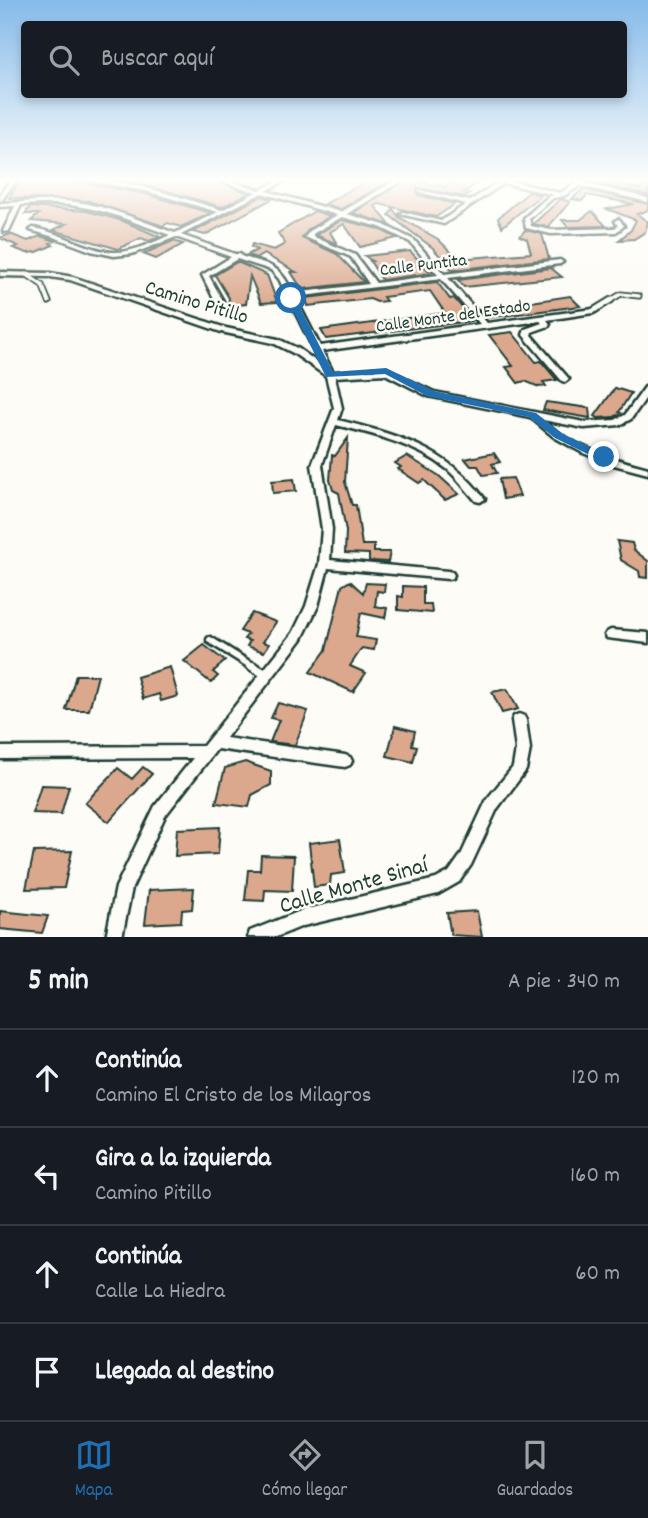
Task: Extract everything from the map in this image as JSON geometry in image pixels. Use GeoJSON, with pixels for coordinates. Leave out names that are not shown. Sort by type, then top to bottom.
{"type":"FeatureCollection","features":[{"type":"Feature","properties":{"kind":"street"},"geometry":{"type":"LineString","coordinates":[[6,231],[10,223]]}},
{"type":"Feature","properties":{"kind":"street"},"geometry":{"type":"LineString","coordinates":[[114,937],[124,887],[160,811],[298,636],[312,606],[324,564],[327,529],[317,465],[338,408],[330,375],[282,278],[273,269],[139,223]]}},
{"type":"Feature","properties":{"kind":"street"},"geometry":{"type":"LineString","coordinates":[[33,230],[44,231],[115,254],[140,251],[198,223]]}},
{"type":"Feature","properties":{"kind":"street"},"geometry":{"type":"LineString","coordinates":[[328,223],[308,237],[354,257],[374,286]]}},
{"type":"Feature","properties":{"kind":"street"},"geometry":{"type":"LineString","coordinates":[[371,223],[412,241],[485,326]]}},
{"type":"Feature","properties":{"kind":"street"},"geometry":{"type":"LineString","coordinates":[[527,223],[528,227],[551,232],[615,230],[621,226],[619,223]]}},
{"type":"Feature","properties":{"kind":"street"},"geometry":{"type":"LineString","coordinates":[[219,301],[205,275],[238,255]]}},
{"type":"Feature","properties":{"kind":"street","name":"Calle Puntita"},"geometry":{"type":"LineString","coordinates":[[290,296],[560,262]]}},
{"type":"Feature","properties":{"kind":"street","name":"Camino Pitillo"},"geometry":{"type":"LineString","coordinates":[[0,274],[71,278],[224,330],[275,341],[296,351],[330,375]]}},
{"type":"Feature","properties":{"kind":"street","name":"Calle Monte del Estado"},"geometry":{"type":"LineString","coordinates":[[317,349],[593,311]]}},
{"type":"Feature","properties":{"kind":"street"},"geometry":{"type":"LineString","coordinates":[[543,318],[546,324],[528,331],[527,335],[565,379]]}},
{"type":"Feature","properties":{"kind":"street"},"geometry":{"type":"LineString","coordinates":[[330,375],[386,371],[430,394],[584,425],[617,423],[628,417],[648,389]]}},
{"type":"Feature","properties":{"kind":"street"},"geometry":{"type":"LineString","coordinates":[[532,415],[559,436],[581,447],[648,471]]}},
{"type":"Feature","properties":{"kind":"street"},"geometry":{"type":"LineString","coordinates":[[333,421],[367,430],[429,455],[449,466],[480,499]]}},
{"type":"Feature","properties":{"kind":"street"},"geometry":{"type":"LineString","coordinates":[[324,564],[448,575]]}},
{"type":"Feature","properties":{"kind":"street"},"geometry":{"type":"LineString","coordinates":[[611,635],[648,638]]}},
{"type":"Feature","properties":{"kind":"street","name":"Calle Monte Sinaí"},"geometry":{"type":"LineString","coordinates":[[256,937],[303,918],[438,886],[454,877],[466,860],[492,804],[519,770],[523,749],[519,720]]}},
{"type":"Feature","properties":{"kind":"street"},"geometry":{"type":"LineString","coordinates":[[0,753],[211,747],[345,761]]}},
{"type":"Feature","properties":{"kind":"lane"},"geometry":{"type":"LineString","coordinates":[[26,274],[40,281],[47,290],[49,302]]}},
{"type":"Feature","properties":{"kind":"lane"},"geometry":{"type":"LineString","coordinates":[[593,311],[621,294],[639,296]]}},
{"type":"Feature","properties":{"kind":"lane"},"geometry":{"type":"LineString","coordinates":[[211,640],[267,675]]}},
{"type":"Feature","properties":{"kind":"building"},"geometry":{"type":"Polygon","coordinates":[[[51,223],[127,223],[160,237],[149,241],[141,238],[118,249],[53,230],[66,224],[51,223]]]}},
{"type":"Feature","properties":{"kind":"building"},"geometry":{"type":"Polygon","coordinates":[[[153,223],[190,223],[181,227],[168,223],[163,226],[153,223]]]}},
{"type":"Feature","properties":{"kind":"building"},"geometry":{"type":"Polygon","coordinates":[[[211,223],[228,223],[205,235],[193,232],[211,223]]]}},
{"type":"Feature","properties":{"kind":"building"},"geometry":{"type":"Polygon","coordinates":[[[295,223],[319,223],[302,238],[337,254],[364,282],[302,289],[291,272],[296,272],[264,254],[257,258],[247,255],[257,250],[251,247],[252,244],[274,250],[285,244],[278,233],[295,223]]]}},
{"type":"Feature","properties":{"kind":"building"},"geometry":{"type":"Polygon","coordinates":[[[337,223],[353,223],[379,229],[397,238],[360,247],[344,224],[330,232],[337,244],[316,235],[337,223]]]}},
{"type":"Feature","properties":{"kind":"building"},"geometry":{"type":"Polygon","coordinates":[[[399,223],[409,223],[438,239],[458,259],[531,253],[527,239],[520,236],[525,230],[542,234],[549,259],[452,270],[433,248],[399,223]]]}},
{"type":"Feature","properties":{"kind":"building"},"geometry":{"type":"Polygon","coordinates":[[[534,223],[552,223],[548,227],[534,223]]]}},
{"type":"Feature","properties":{"kind":"building"},"geometry":{"type":"Polygon","coordinates":[[[564,223],[603,223],[606,226],[568,227],[564,223]]]}},
{"type":"Feature","properties":{"kind":"building"},"geometry":{"type":"Polygon","coordinates":[[[635,223],[648,223],[645,232],[634,239],[619,240],[631,230],[635,223]]]}},
{"type":"Feature","properties":{"kind":"building"},"geometry":{"type":"Polygon","coordinates":[[[10,234],[28,241],[40,236],[56,241],[37,252],[27,253],[13,248],[18,246],[0,238],[10,234]]]}},
{"type":"Feature","properties":{"kind":"building"},"geometry":{"type":"Polygon","coordinates":[[[173,241],[183,244],[156,259],[143,254],[173,241]]]}},
{"type":"Feature","properties":{"kind":"building"},"geometry":{"type":"Polygon","coordinates":[[[410,251],[431,273],[382,280],[372,261],[365,256],[410,251]]]}},
{"type":"Feature","properties":{"kind":"building"},"geometry":{"type":"Polygon","coordinates":[[[237,262],[267,275],[277,302],[261,303],[250,276],[246,304],[228,306],[229,298],[215,275],[237,262]]]}},
{"type":"Feature","properties":{"kind":"building"},"geometry":{"type":"Polygon","coordinates":[[[551,268],[562,277],[464,287],[458,280],[551,268]]]}},
{"type":"Feature","properties":{"kind":"building"},"geometry":{"type":"Polygon","coordinates":[[[437,282],[450,299],[454,298],[473,319],[471,321],[326,339],[321,330],[445,313],[430,291],[383,297],[386,301],[377,302],[370,299],[308,306],[306,298],[437,282]]]}},
{"type":"Feature","properties":{"kind":"building"},"geometry":{"type":"Polygon","coordinates":[[[570,296],[580,306],[486,318],[479,310],[570,296]]]}},
{"type":"Feature","properties":{"kind":"building"},"geometry":{"type":"Polygon","coordinates":[[[512,332],[536,362],[541,361],[557,380],[543,382],[546,386],[539,387],[525,381],[518,383],[506,367],[513,366],[489,335],[512,332]]]}},
{"type":"Feature","properties":{"kind":"building"},"geometry":{"type":"Polygon","coordinates":[[[615,388],[631,393],[619,412],[621,413],[614,417],[598,418],[595,416],[615,388]]]}},
{"type":"Feature","properties":{"kind":"building"},"geometry":{"type":"Polygon","coordinates":[[[546,402],[589,408],[590,418],[543,410],[546,402]]]}},
{"type":"Feature","properties":{"kind":"building"},"geometry":{"type":"Polygon","coordinates":[[[348,438],[345,482],[352,505],[356,505],[362,545],[374,545],[374,552],[390,552],[388,562],[369,561],[369,554],[345,553],[346,531],[339,493],[333,490],[330,480],[332,455],[335,456],[348,438]]]}},
{"type":"Feature","properties":{"kind":"building"},"geometry":{"type":"Polygon","coordinates":[[[494,453],[500,462],[492,464],[497,473],[483,475],[478,466],[471,466],[465,459],[494,453]]]}},
{"type":"Feature","properties":{"kind":"building"},"geometry":{"type":"Polygon","coordinates":[[[407,456],[438,475],[459,494],[445,500],[424,480],[419,483],[398,469],[401,467],[395,463],[407,456]]]}},
{"type":"Feature","properties":{"kind":"building"},"geometry":{"type":"Polygon","coordinates":[[[513,478],[520,496],[503,499],[499,479],[513,478]]]}},
{"type":"Feature","properties":{"kind":"building"},"geometry":{"type":"Polygon","coordinates":[[[294,479],[296,491],[273,493],[272,481],[294,479]]]}},
{"type":"Feature","properties":{"kind":"building"},"geometry":{"type":"Polygon","coordinates":[[[617,541],[632,543],[634,550],[648,561],[648,578],[640,577],[639,571],[621,560],[617,541]]]}},
{"type":"Feature","properties":{"kind":"building"},"geometry":{"type":"Polygon","coordinates":[[[350,581],[363,593],[366,583],[385,584],[384,592],[377,591],[375,606],[387,608],[385,618],[361,613],[356,637],[376,640],[374,650],[362,648],[350,666],[366,673],[353,692],[310,672],[326,650],[342,586],[350,581]]]}},
{"type":"Feature","properties":{"kind":"building"},"geometry":{"type":"Polygon","coordinates":[[[403,586],[423,587],[423,604],[431,604],[432,613],[398,610],[398,596],[403,597],[403,586]]]}},
{"type":"Feature","properties":{"kind":"building"},"geometry":{"type":"Polygon","coordinates":[[[252,613],[276,622],[263,642],[269,644],[264,652],[247,646],[250,641],[244,639],[248,634],[240,631],[252,613]]]}},
{"type":"Feature","properties":{"kind":"building"},"geometry":{"type":"Polygon","coordinates":[[[204,645],[225,661],[213,672],[218,676],[211,683],[184,661],[204,645]]]}},
{"type":"Feature","properties":{"kind":"building"},"geometry":{"type":"Polygon","coordinates":[[[170,667],[178,696],[161,701],[159,694],[143,699],[137,677],[170,667]]]}},
{"type":"Feature","properties":{"kind":"building"},"geometry":{"type":"Polygon","coordinates":[[[76,675],[98,675],[89,710],[66,710],[76,675]]]}},
{"type":"Feature","properties":{"kind":"building"},"geometry":{"type":"Polygon","coordinates":[[[507,689],[518,709],[502,713],[492,692],[507,689]]]}},
{"type":"Feature","properties":{"kind":"building"},"geometry":{"type":"Polygon","coordinates":[[[278,703],[308,711],[295,745],[270,742],[279,720],[271,718],[278,703]]]}},
{"type":"Feature","properties":{"kind":"building"},"geometry":{"type":"Polygon","coordinates":[[[395,726],[415,731],[412,745],[417,746],[413,762],[387,756],[395,726]]]}},
{"type":"Feature","properties":{"kind":"building"},"geometry":{"type":"Polygon","coordinates":[[[245,762],[271,771],[271,785],[252,795],[249,807],[216,803],[225,768],[245,762]]]}},
{"type":"Feature","properties":{"kind":"building"},"geometry":{"type":"Polygon","coordinates":[[[143,767],[152,774],[109,822],[85,803],[118,768],[132,779],[143,767]]]}},
{"type":"Feature","properties":{"kind":"building"},"geometry":{"type":"Polygon","coordinates":[[[41,785],[69,786],[61,814],[32,813],[41,785]]]}},
{"type":"Feature","properties":{"kind":"building"},"geometry":{"type":"Polygon","coordinates":[[[220,827],[218,854],[175,856],[177,829],[220,827]]]}},
{"type":"Feature","properties":{"kind":"building"},"geometry":{"type":"Polygon","coordinates":[[[340,839],[345,873],[331,875],[330,885],[314,887],[309,843],[340,839]]]}},
{"type":"Feature","properties":{"kind":"building"},"geometry":{"type":"Polygon","coordinates":[[[72,851],[64,888],[26,889],[34,852],[72,851]]]}},
{"type":"Feature","properties":{"kind":"building"},"geometry":{"type":"Polygon","coordinates":[[[261,855],[294,856],[292,891],[265,890],[264,901],[245,900],[248,870],[260,870],[261,855]]]}},
{"type":"Feature","properties":{"kind":"building"},"geometry":{"type":"Polygon","coordinates":[[[194,888],[192,909],[182,910],[181,922],[145,924],[149,890],[194,888]]]}},
{"type":"Feature","properties":{"kind":"building"},"geometry":{"type":"Polygon","coordinates":[[[0,911],[48,916],[42,933],[0,929],[0,911]]]}},
{"type":"Feature","properties":{"kind":"building"},"geometry":{"type":"Polygon","coordinates":[[[477,911],[482,937],[451,935],[447,913],[477,911]]]}},
{"type":"Feature","properties":{"kind":"route"},"geometry":{"type":"LineString","coordinates":[[291,298],[330,375],[386,371],[430,394],[532,415],[559,436],[604,457]]}}]}
